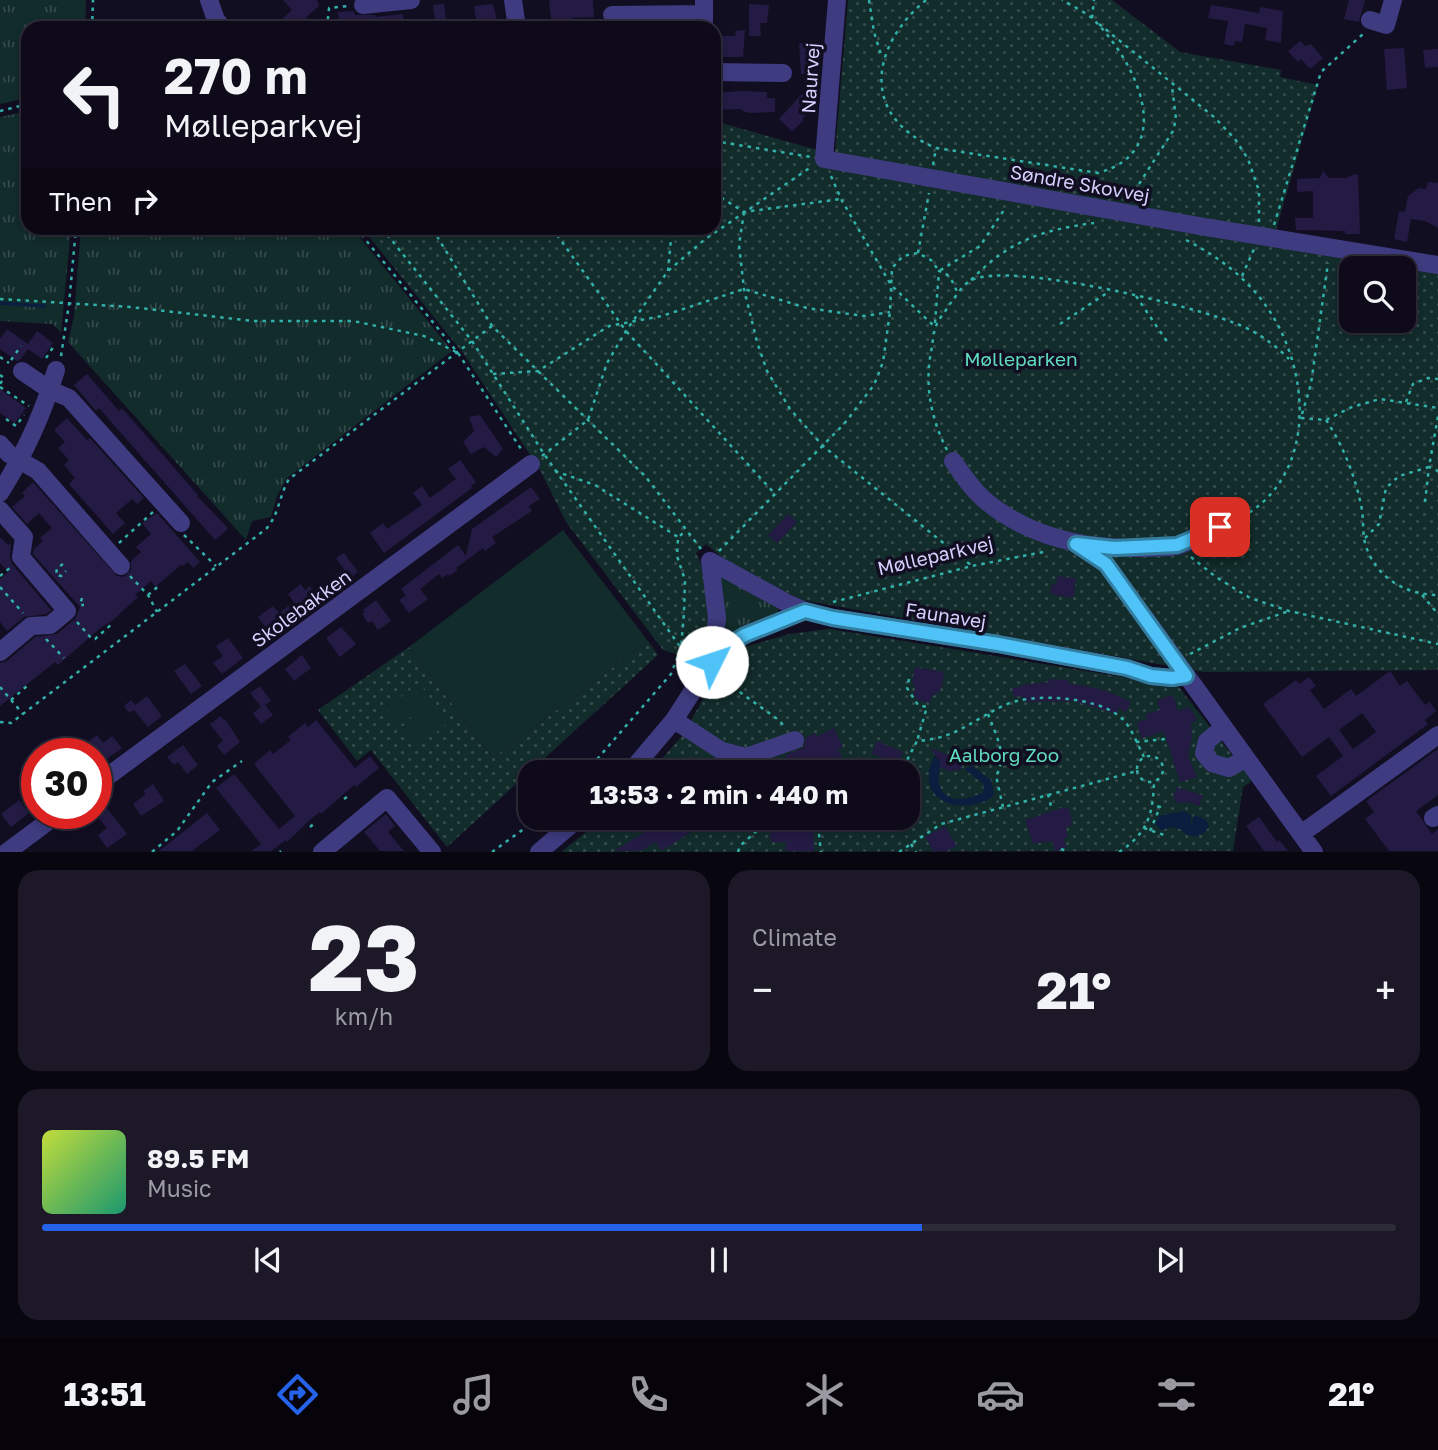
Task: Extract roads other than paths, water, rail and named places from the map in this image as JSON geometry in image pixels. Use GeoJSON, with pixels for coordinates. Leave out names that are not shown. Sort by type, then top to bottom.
{"type":"FeatureCollection","features":[{"type":"Feature","properties":{"kind":"street"},"geometry":{"type":"LineString","coordinates":[[209,0],[217,21]]}},
{"type":"Feature","properties":{"kind":"street"},"geometry":{"type":"LineString","coordinates":[[363,5],[411,0]]}},
{"type":"Feature","properties":{"kind":"street"},"geometry":{"type":"LineString","coordinates":[[513,0],[516,21]]}},
{"type":"Feature","properties":{"kind":"street","name":"Naurvej"},"geometry":{"type":"LineString","coordinates":[[824,159],[837,0]]}},
{"type":"Feature","properties":{"kind":"street"},"geometry":{"type":"LineString","coordinates":[[1373,21],[1386,25],[1393,0]]}},
{"type":"Feature","properties":{"kind":"street"},"geometry":{"type":"LineString","coordinates":[[612,15],[704,14]]}},
{"type":"Feature","properties":{"kind":"street"},"geometry":{"type":"LineString","coordinates":[[721,72],[783,73]]}},
{"type":"Feature","properties":{"kind":"street","name":"Søndre Skovvej"},"geometry":{"type":"LineString","coordinates":[[824,159],[1438,265]]}},
{"type":"Feature","properties":{"kind":"street"},"geometry":{"type":"LineString","coordinates":[[16,367],[50,390],[69,398],[182,528]]}},
{"type":"Feature","properties":{"kind":"street"},"geometry":{"type":"LineString","coordinates":[[0,494],[20,460],[50,390],[49,367]]}},
{"type":"Feature","properties":{"kind":"street"},"geometry":{"type":"LineString","coordinates":[[0,444],[9,454],[38,471],[121,566]]}},
{"type":"Feature","properties":{"kind":"street","name":"Skolebakken"},"geometry":{"type":"LineString","coordinates":[[112,773],[537,459]]}},
{"type":"Feature","properties":{"kind":"street","name":"Mølleparkvej"},"geometry":{"type":"LineString","coordinates":[[953,461],[985,501],[1010,518],[1041,534],[1076,544],[1114,548],[1177,545],[1220,527]]}},
{"type":"Feature","properties":{"kind":"street"},"geometry":{"type":"LineString","coordinates":[[0,510],[24,537],[21,557],[76,608],[50,625],[40,626],[0,652]]}},
{"type":"Feature","properties":{"kind":"street","name":"Mølleparkvej"},"geometry":{"type":"LineString","coordinates":[[1076,544],[1106,564],[1314,852]]}},
{"type":"Feature","properties":{"kind":"street"},"geometry":{"type":"LineString","coordinates":[[710,665],[717,618],[710,561],[805,611]]}},
{"type":"Feature","properties":{"kind":"street"},"geometry":{"type":"LineString","coordinates":[[640,760],[674,720],[710,665],[730,644],[745,635],[805,611]]}},
{"type":"Feature","properties":{"kind":"street","name":"Faunavej"},"geometry":{"type":"LineString","coordinates":[[805,611],[1127,668],[1151,676],[1172,678],[1181,669]]}},
{"type":"Feature","properties":{"kind":"street"},"geometry":{"type":"LineString","coordinates":[[674,720],[722,751],[746,757],[795,740]]}},
{"type":"Feature","properties":{"kind":"street"},"geometry":{"type":"LineString","coordinates":[[1223,728],[1207,741],[1204,753],[1212,763],[1229,768],[1246,758]]}},
{"type":"Feature","properties":{"kind":"street"},"geometry":{"type":"LineString","coordinates":[[1301,834],[1438,735]]}},
{"type":"Feature","properties":{"kind":"street"},"geometry":{"type":"LineString","coordinates":[[322,852],[387,798],[432,852]]}},
{"type":"Feature","properties":{"kind":"street"},"geometry":{"type":"LineString","coordinates":[[7,852],[38,829]]}},
{"type":"Feature","properties":{"kind":"street"},"geometry":{"type":"LineString","coordinates":[[539,852],[565,830]]}},
{"type":"Feature","properties":{"kind":"water"},"geometry":{"type":"Polygon","coordinates":[[[935,755],[941,763],[938,776],[943,793],[964,799],[983,793],[984,784],[964,769],[972,766],[991,780],[994,794],[986,801],[967,805],[950,804],[942,800],[931,789],[929,781],[929,771],[935,755]]]}},
{"type":"Feature","properties":{"kind":"water"},"geometry":{"type":"Polygon","coordinates":[[[1184,811],[1191,815],[1191,827],[1194,815],[1206,820],[1209,826],[1207,830],[1193,836],[1173,827],[1161,830],[1155,824],[1159,816],[1184,811]]]}},
{"type":"Feature","properties":{"kind":"waterway"},"geometry":{"type":"LineString","coordinates":[[0,303],[44,306]]}},
{"type":"Feature","properties":{"kind":"park label","name":"Mølleparken"},"geometry":{"type":"Point","coordinates":[1021,358]}},
{"type":"Feature","properties":{"kind":"park label","name":"Aalborg Zoo"},"geometry":{"type":"Point","coordinates":[1004,754]}}]}
